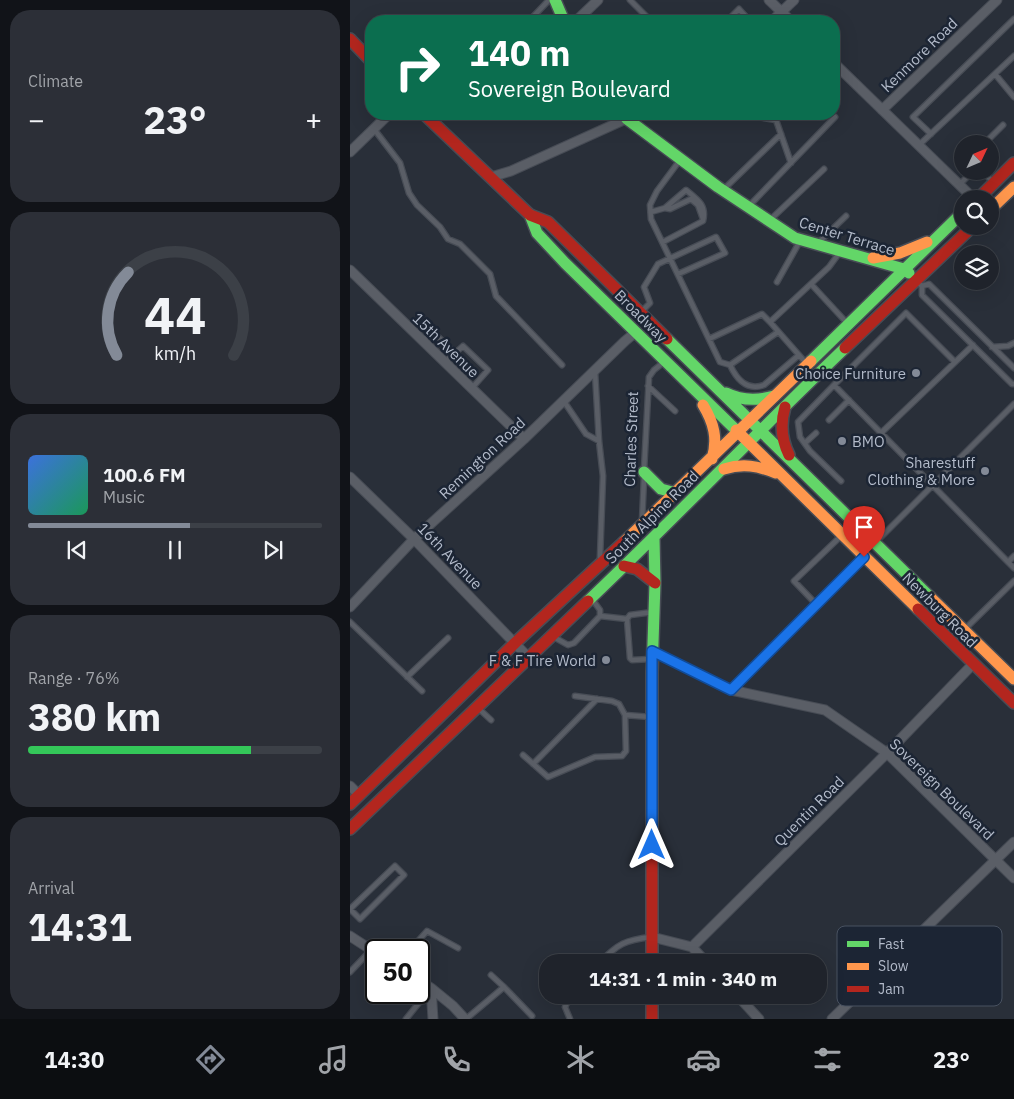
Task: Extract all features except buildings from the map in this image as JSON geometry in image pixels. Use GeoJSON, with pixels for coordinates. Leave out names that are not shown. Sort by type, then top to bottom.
{"type":"FeatureCollection","features":[{"type":"Feature","properties":{"kind":"main road"},"geometry":{"type":"LineString","coordinates":[[554,0],[561,15]]}},
{"type":"Feature","properties":{"kind":"main road"},"geometry":{"type":"LineString","coordinates":[[350,39],[365,55]]}},
{"type":"Feature","properties":{"kind":"main road","name":"Broadway"},"geometry":{"type":"LineString","coordinates":[[435,120],[530,214],[548,222],[750,421]]}},
{"type":"Feature","properties":{"kind":"main road"},"geometry":{"type":"LineString","coordinates":[[635,120],[681,159],[720,188]]}},
{"type":"Feature","properties":{"kind":"main road"},"geometry":{"type":"LineString","coordinates":[[986,190],[1014,164]]}},
{"type":"Feature","properties":{"kind":"main road"},"geometry":{"type":"LineString","coordinates":[[999,201],[1014,187]]}},
{"type":"Feature","properties":{"kind":"main road","name":"Center Terrace"},"geometry":{"type":"LineString","coordinates":[[720,188],[795,238],[904,269],[919,283]]}},
{"type":"Feature","properties":{"kind":"main road","name":"Broadway"},"geometry":{"type":"LineString","coordinates":[[530,214],[537,233],[565,263],[738,433]]}},
{"type":"Feature","properties":{"kind":"main road","name":"South Alpine Road"},"geometry":{"type":"LineString","coordinates":[[350,804],[515,643],[712,459],[954,221]]}},
{"type":"Feature","properties":{"kind":"main road","name":"South Alpine Road"},"geometry":{"type":"LineString","coordinates":[[350,828],[528,656],[654,538],[747,442],[919,283],[964,235]]}},
{"type":"Feature","properties":{"kind":"main road"},"geometry":{"type":"LineString","coordinates":[[866,258],[900,253],[919,247],[938,236]]}},
{"type":"Feature","properties":{"kind":"main road"},"geometry":{"type":"LineString","coordinates":[[689,384],[713,422],[716,434],[716,448],[712,459]]}},
{"type":"Feature","properties":{"kind":"main road"},"geometry":{"type":"LineString","coordinates":[[716,387],[746,401],[760,401],[776,395]]}},
{"type":"Feature","properties":{"kind":"main road"},"geometry":{"type":"LineString","coordinates":[[786,405],[780,429],[782,442],[792,462]]}},
{"type":"Feature","properties":{"kind":"main road","name":"Newburg Road"},"geometry":{"type":"LineString","coordinates":[[750,421],[1014,679]]}},
{"type":"Feature","properties":{"kind":"main road","name":"Newburg Road"},"geometry":{"type":"LineString","coordinates":[[738,433],[1014,703]]}},
{"type":"Feature","properties":{"kind":"main road"},"geometry":{"type":"LineString","coordinates":[[721,469],[738,464],[751,464],[781,475]]}},
{"type":"Feature","properties":{"kind":"main road"},"geometry":{"type":"LineString","coordinates":[[644,472],[660,490],[666,493],[676,493]]}},
{"type":"Feature","properties":{"kind":"main road"},"geometry":{"type":"LineString","coordinates":[[652,954],[654,538]]}},
{"type":"Feature","properties":{"kind":"main road"},"geometry":{"type":"LineString","coordinates":[[624,566],[632,566],[638,569],[655,583]]}},
{"type":"Feature","properties":{"kind":"main road"},"geometry":{"type":"LineString","coordinates":[[951,642],[964,630]]}},
{"type":"Feature","properties":{"kind":"main road"},"geometry":{"type":"LineString","coordinates":[[387,768],[400,780]]}},
{"type":"Feature","properties":{"kind":"main road"},"geometry":{"type":"LineString","coordinates":[[652,1004],[652,1019]]}},
{"type":"Feature","properties":{"kind":"street"},"geometry":{"type":"LineString","coordinates":[[582,15],[598,0]]}},
{"type":"Feature","properties":{"kind":"street"},"geometry":{"type":"LineString","coordinates":[[769,0],[784,15]]}},
{"type":"Feature","properties":{"kind":"street"},"geometry":{"type":"LineString","coordinates":[[778,15],[794,0]]}},
{"type":"Feature","properties":{"kind":"street","name":"Kenmore Road"},"geometry":{"type":"LineString","coordinates":[[882,110],[997,0]]}},
{"type":"Feature","properties":{"kind":"street"},"geometry":{"type":"LineString","coordinates":[[840,69],[966,190]]}},
{"type":"Feature","properties":{"kind":"street"},"geometry":{"type":"LineString","coordinates":[[350,152],[383,120]]}},
{"type":"Feature","properties":{"kind":"street"},"geometry":{"type":"LineString","coordinates":[[491,177],[511,171],[618,120]]}},
{"type":"Feature","properties":{"kind":"street","name":"15th Avenue"},"geometry":{"type":"LineString","coordinates":[[350,270],[524,439]]}},
{"type":"Feature","properties":{"kind":"street","name":"Remington Road"},"geometry":{"type":"LineString","coordinates":[[350,607],[414,539],[524,439],[595,369],[636,332]]}},
{"type":"Feature","properties":{"kind":"street","name":"16th Avenue"},"geometry":{"type":"LineString","coordinates":[[350,477],[414,539],[528,656]]}},
{"type":"Feature","properties":{"kind":"street"},"geometry":{"type":"LineString","coordinates":[[731,690],[864,557]]}},
{"type":"Feature","properties":{"kind":"street","name":"Sovereign Boulevard"},"geometry":{"type":"LineString","coordinates":[[652,655],[731,690],[825,710],[887,754],[1014,878]]}},
{"type":"Feature","properties":{"kind":"street","name":"Quentin Road"},"geometry":{"type":"LineString","coordinates":[[692,947],[887,754],[973,664]]}},
{"type":"Feature","properties":{"kind":"street"},"geometry":{"type":"LineString","coordinates":[[350,786],[359,795]]}},
{"type":"Feature","properties":{"kind":"street"},"geometry":{"type":"LineString","coordinates":[[928,926],[1014,842]]}},
{"type":"Feature","properties":{"kind":"street"},"geometry":{"type":"LineString","coordinates":[[350,936],[365,946]]}},
{"type":"Feature","properties":{"kind":"street"},"geometry":{"type":"LineString","coordinates":[[652,937],[692,947],[699,954]]}},
{"type":"Feature","properties":{"kind":"street"},"geometry":{"type":"LineString","coordinates":[[431,988],[433,1019]]}},
{"type":"Feature","properties":{"kind":"street"},"geometry":{"type":"LineString","coordinates":[[431,988],[466,1019]]}},
{"type":"Feature","properties":{"kind":"street"},"geometry":{"type":"LineString","coordinates":[[745,1004],[759,1019]]}},
{"type":"Feature","properties":{"kind":"street"},"geometry":{"type":"LineString","coordinates":[[832,1019],[845,1006]]}},
{"type":"Feature","properties":{"kind":"lane"},"geometry":{"type":"LineString","coordinates":[[535,15],[549,0]]}},
{"type":"Feature","properties":{"kind":"lane"},"geometry":{"type":"LineString","coordinates":[[630,0],[644,15]]}},
{"type":"Feature","properties":{"kind":"lane"},"geometry":{"type":"LineString","coordinates":[[732,15],[739,9],[744,15]]}},
{"type":"Feature","properties":{"kind":"lane"},"geometry":{"type":"LineString","coordinates":[[931,134],[913,116],[1014,19]]}},
{"type":"Feature","properties":{"kind":"lane"},"geometry":{"type":"LineString","coordinates":[[919,146],[1014,56]]}},
{"type":"Feature","properties":{"kind":"lane"},"geometry":{"type":"LineString","coordinates":[[994,74],[1014,96]]}},
{"type":"Feature","properties":{"kind":"lane"},"geometry":{"type":"LineString","coordinates":[[776,120],[791,163]]}},
{"type":"Feature","properties":{"kind":"lane"},"geometry":{"type":"LineString","coordinates":[[748,207],[832,120]]}},
{"type":"Feature","properties":{"kind":"lane"},"geometry":{"type":"LineString","coordinates":[[993,135],[1003,125]]}},
{"type":"Feature","properties":{"kind":"lane"},"geometry":{"type":"LineString","coordinates":[[374,129],[400,162],[409,193],[417,205],[440,227],[448,239],[460,244],[490,274],[496,296],[562,365]]}},
{"type":"Feature","properties":{"kind":"lane"},"geometry":{"type":"LineString","coordinates":[[720,188],[781,134]]}},
{"type":"Feature","properties":{"kind":"lane"},"geometry":{"type":"LineString","coordinates":[[681,159],[657,191],[650,205],[651,219],[720,362],[730,365],[740,382],[757,388],[764,385],[799,355]]}},
{"type":"Feature","properties":{"kind":"lane"},"geometry":{"type":"LineString","coordinates":[[769,221],[824,169]]}},
{"type":"Feature","properties":{"kind":"lane"},"geometry":{"type":"LineString","coordinates":[[960,184],[964,180]]}},
{"type":"Feature","properties":{"kind":"lane"},"geometry":{"type":"LineString","coordinates":[[991,180],[994,183]]}},
{"type":"Feature","properties":{"kind":"lane"},"geometry":{"type":"LineString","coordinates":[[666,208],[686,190],[700,200],[704,214],[703,221]]}},
{"type":"Feature","properties":{"kind":"lane"},"geometry":{"type":"LineString","coordinates":[[651,212],[670,208],[691,199],[698,205],[703,221]]}},
{"type":"Feature","properties":{"kind":"lane"},"geometry":{"type":"LineString","coordinates":[[817,244],[846,216]]}},
{"type":"Feature","properties":{"kind":"lane"},"geometry":{"type":"LineString","coordinates":[[663,242],[703,221]]}},
{"type":"Feature","properties":{"kind":"lane"},"geometry":{"type":"LineString","coordinates":[[641,313],[650,303],[644,286],[658,264],[716,237],[725,253],[678,274]]}},
{"type":"Feature","properties":{"kind":"lane"},"geometry":{"type":"LineString","coordinates":[[777,282],[800,240]]}},
{"type":"Feature","properties":{"kind":"lane"},"geometry":{"type":"LineString","coordinates":[[770,322],[829,267],[841,251]]}},
{"type":"Feature","properties":{"kind":"lane"},"geometry":{"type":"LineString","coordinates":[[1014,368],[929,284],[919,283],[922,295],[1014,384]]}},
{"type":"Feature","properties":{"kind":"lane"},"geometry":{"type":"LineString","coordinates":[[811,284],[848,324]]}},
{"type":"Feature","properties":{"kind":"lane"},"geometry":{"type":"LineString","coordinates":[[841,481],[810,451],[800,437],[798,422],[906,313],[955,362]]}},
{"type":"Feature","properties":{"kind":"lane"},"geometry":{"type":"LineString","coordinates":[[709,339],[762,314],[807,364]]}},
{"type":"Feature","properties":{"kind":"lane"},"geometry":{"type":"LineString","coordinates":[[423,341],[432,331],[455,353]]}},
{"type":"Feature","properties":{"kind":"lane"},"geometry":{"type":"LineString","coordinates":[[730,365],[778,332]]}},
{"type":"Feature","properties":{"kind":"lane"},"geometry":{"type":"LineString","coordinates":[[992,347],[1008,346],[1014,343]]}},
{"type":"Feature","properties":{"kind":"lane"},"geometry":{"type":"LineString","coordinates":[[881,434],[973,345]]}},
{"type":"Feature","properties":{"kind":"lane"},"geometry":{"type":"LineString","coordinates":[[445,362],[463,346],[488,370],[472,388]]}},
{"type":"Feature","properties":{"kind":"lane","name":"Charles Street"},"geometry":{"type":"LineString","coordinates":[[642,526],[649,377],[665,361]]}},
{"type":"Feature","properties":{"kind":"lane"},"geometry":{"type":"LineString","coordinates":[[595,369],[598,441],[603,476],[600,558]]}},
{"type":"Feature","properties":{"kind":"lane"},"geometry":{"type":"LineString","coordinates":[[834,385],[1014,568]]}},
{"type":"Feature","properties":{"kind":"lane"},"geometry":{"type":"LineString","coordinates":[[648,386],[675,411]]}},
{"type":"Feature","properties":{"kind":"lane"},"geometry":{"type":"LineString","coordinates":[[563,400],[586,434],[598,441]]}},
{"type":"Feature","properties":{"kind":"lane"},"geometry":{"type":"LineString","coordinates":[[829,420],[849,400]]}},
{"type":"Feature","properties":{"kind":"lane"},"geometry":{"type":"LineString","coordinates":[[875,543],[1014,404]]}},
{"type":"Feature","properties":{"kind":"lane"},"geometry":{"type":"LineString","coordinates":[[805,444],[816,433]]}},
{"type":"Feature","properties":{"kind":"lane"},"geometry":{"type":"LineString","coordinates":[[817,604],[794,581],[842,535]]}},
{"type":"Feature","properties":{"kind":"lane"},"geometry":{"type":"LineString","coordinates":[[1008,562],[1014,556]]}},
{"type":"Feature","properties":{"kind":"lane"},"geometry":{"type":"LineString","coordinates":[[964,630],[1014,581]]}},
{"type":"Feature","properties":{"kind":"lane"},"geometry":{"type":"LineString","coordinates":[[551,635],[568,645],[574,643],[600,616],[600,610],[591,598]]}},
{"type":"Feature","properties":{"kind":"lane"},"geometry":{"type":"LineString","coordinates":[[652,655],[632,660],[630,658],[627,619],[630,615],[654,612]]}},
{"type":"Feature","properties":{"kind":"lane"},"geometry":{"type":"LineString","coordinates":[[600,616],[627,619]]}},
{"type":"Feature","properties":{"kind":"lane"},"geometry":{"type":"LineString","coordinates":[[350,622],[422,691]]}},
{"type":"Feature","properties":{"kind":"lane"},"geometry":{"type":"LineString","coordinates":[[407,677],[448,638]]}},
{"type":"Feature","properties":{"kind":"lane"},"geometry":{"type":"LineString","coordinates":[[528,656],[540,663]]}},
{"type":"Feature","properties":{"kind":"lane"},"geometry":{"type":"LineString","coordinates":[[523,755],[548,777],[596,757],[622,756],[626,751],[625,715],[619,704],[612,701],[575,696]]}},
{"type":"Feature","properties":{"kind":"lane"},"geometry":{"type":"LineString","coordinates":[[533,764],[597,699]]}},
{"type":"Feature","properties":{"kind":"lane"},"geometry":{"type":"LineString","coordinates":[[476,706],[491,720]]}},
{"type":"Feature","properties":{"kind":"lane"},"geometry":{"type":"LineString","coordinates":[[625,715],[652,717]]}},
{"type":"Feature","properties":{"kind":"lane"},"geometry":{"type":"LineString","coordinates":[[395,866],[404,875],[360,919],[354,914],[350,909],[395,866]]}},
{"type":"Feature","properties":{"kind":"lane"},"geometry":{"type":"LineString","coordinates":[[350,918],[354,914]]}},
{"type":"Feature","properties":{"kind":"lane"},"geometry":{"type":"LineString","coordinates":[[420,939],[427,931],[458,948]]}},
{"type":"Feature","properties":{"kind":"lane"},"geometry":{"type":"LineString","coordinates":[[607,954],[614,947],[633,939],[652,937]]}},
{"type":"Feature","properties":{"kind":"lane"},"geometry":{"type":"LineString","coordinates":[[350,972],[365,960]]}},
{"type":"Feature","properties":{"kind":"lane"},"geometry":{"type":"LineString","coordinates":[[491,975],[532,1016]]}},
{"type":"Feature","properties":{"kind":"lane"},"geometry":{"type":"LineString","coordinates":[[406,1019],[431,988]]}},
{"type":"Feature","properties":{"kind":"lane"},"geometry":{"type":"LineString","coordinates":[[466,1019],[504,988]]}},
{"type":"Feature","properties":{"kind":"lane"},"geometry":{"type":"LineString","coordinates":[[566,1004],[565,1007],[570,1019]]}},
{"type":"Feature","properties":{"kind":"traffic: fast"},"geometry":{"type":"LineString","coordinates":[[555,0],[561,15]]}},
{"type":"Feature","properties":{"kind":"traffic: fast"},"geometry":{"type":"LineString","coordinates":[[628,120],[718,187],[795,238],[904,269],[909,273]]}},
{"type":"Feature","properties":{"kind":"traffic: fast"},"geometry":{"type":"LineString","coordinates":[[530,215],[537,233],[565,263],[736,430]]}},
{"type":"Feature","properties":{"kind":"traffic: fast"},"geometry":{"type":"LineString","coordinates":[[811,361],[954,221]]}},
{"type":"Feature","properties":{"kind":"traffic: fast"},"geometry":{"type":"LineString","coordinates":[[667,339],[930,597]]}},
{"type":"Feature","properties":{"kind":"traffic: fast"},"geometry":{"type":"LineString","coordinates":[[588,601],[845,348]]}},
{"type":"Feature","properties":{"kind":"traffic: fast"},"geometry":{"type":"LineString","coordinates":[[726,393],[738,398],[750,399],[774,396]]}},
{"type":"Feature","properties":{"kind":"traffic: fast"},"geometry":{"type":"LineString","coordinates":[[644,472],[661,489],[676,493]]}},
{"type":"Feature","properties":{"kind":"traffic: fast"},"geometry":{"type":"LineString","coordinates":[[652,673],[655,583],[654,538]]}},
{"type":"Feature","properties":{"kind":"traffic: slow"},"geometry":{"type":"LineString","coordinates":[[999,201],[1014,187]]}},
{"type":"Feature","properties":{"kind":"traffic: slow"},"geometry":{"type":"LineString","coordinates":[[873,258],[900,253],[927,242]]}},
{"type":"Feature","properties":{"kind":"traffic: slow"},"geometry":{"type":"LineString","coordinates":[[624,542],[811,361]]}},
{"type":"Feature","properties":{"kind":"traffic: slow"},"geometry":{"type":"LineString","coordinates":[[703,405],[714,431],[715,445],[712,459]]}},
{"type":"Feature","properties":{"kind":"traffic: slow"},"geometry":{"type":"LineString","coordinates":[[736,430],[918,609]]}},
{"type":"Feature","properties":{"kind":"traffic: slow"},"geometry":{"type":"LineString","coordinates":[[724,469],[750,466],[776,473]]}},
{"type":"Feature","properties":{"kind":"traffic: slow"},"geometry":{"type":"LineString","coordinates":[[930,597],[1014,679]]}},
{"type":"Feature","properties":{"kind":"traffic: jam"},"geometry":{"type":"LineString","coordinates":[[350,39],[365,55]]}},
{"type":"Feature","properties":{"kind":"traffic: jam"},"geometry":{"type":"LineString","coordinates":[[430,120],[530,215],[548,222],[667,339]]}},
{"type":"Feature","properties":{"kind":"traffic: jam"},"geometry":{"type":"LineString","coordinates":[[987,190],[1014,163]]}},
{"type":"Feature","properties":{"kind":"traffic: jam"},"geometry":{"type":"LineString","coordinates":[[845,348],[964,235]]}},
{"type":"Feature","properties":{"kind":"traffic: jam"},"geometry":{"type":"LineString","coordinates":[[785,407],[782,431],[789,455]]}},
{"type":"Feature","properties":{"kind":"traffic: jam"},"geometry":{"type":"LineString","coordinates":[[350,804],[515,643],[624,542]]}},
{"type":"Feature","properties":{"kind":"traffic: jam"},"geometry":{"type":"LineString","coordinates":[[624,566],[637,569],[655,583]]}},
{"type":"Feature","properties":{"kind":"traffic: jam"},"geometry":{"type":"LineString","coordinates":[[350,829],[588,601]]}},
{"type":"Feature","properties":{"kind":"traffic: jam"},"geometry":{"type":"LineString","coordinates":[[918,609],[1014,703]]}},
{"type":"Feature","properties":{"kind":"traffic: jam"},"geometry":{"type":"LineString","coordinates":[[652,673],[652,954]]}},
{"type":"Feature","properties":{"kind":"traffic: jam"},"geometry":{"type":"LineString","coordinates":[[652,1004],[652,1019]]}},
{"type":"Feature","properties":{"kind":"place","name":"Choice Furniture"},"geometry":{"type":"Point","coordinates":[916,373]}},
{"type":"Feature","properties":{"kind":"place","name":"BMO"},"geometry":{"type":"Point","coordinates":[842,441]}},
{"type":"Feature","properties":{"kind":"place","name":"Sharestuff Clothing & More"},"geometry":{"type":"Point","coordinates":[985,471]}},
{"type":"Feature","properties":{"kind":"place","name":"F & F Tire World"},"geometry":{"type":"Point","coordinates":[606,660]}},
{"type":"Feature","properties":{"kind":"route"},"geometry":{"type":"LineString","coordinates":[[652,845],[652,651],[731,690],[864,557]]}}]}
